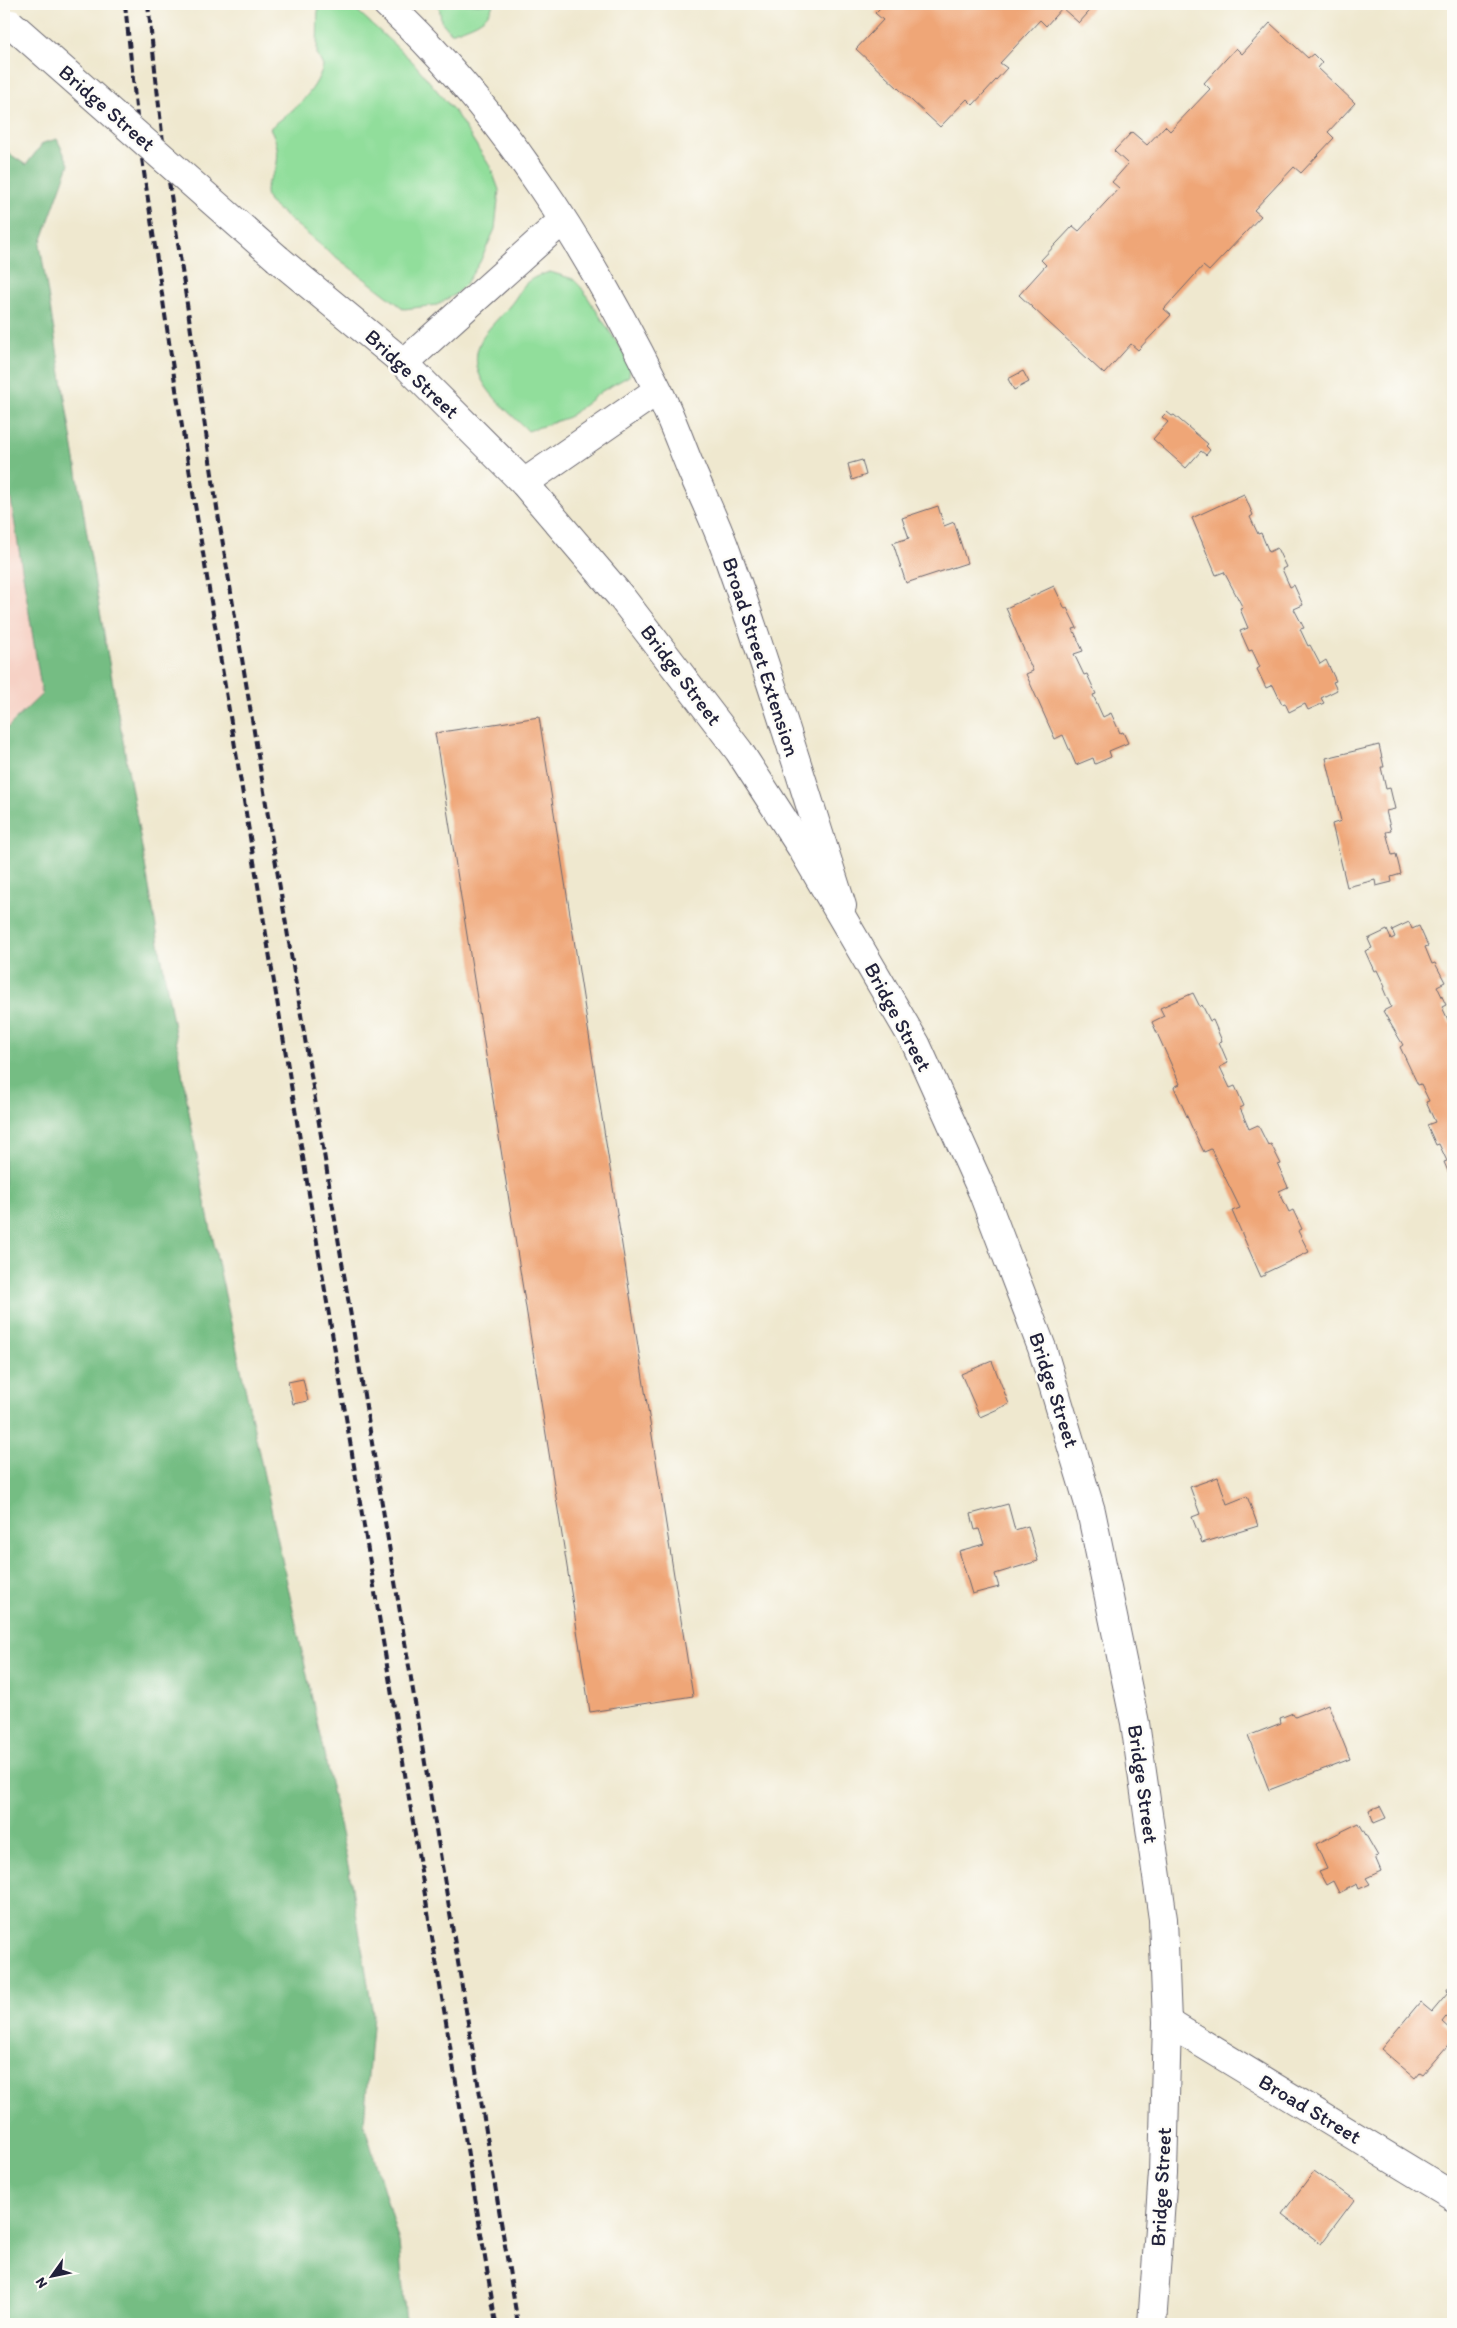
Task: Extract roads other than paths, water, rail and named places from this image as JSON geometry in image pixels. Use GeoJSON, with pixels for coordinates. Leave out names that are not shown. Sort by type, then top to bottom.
{"type":"FeatureCollection","features":[{"type":"Feature","properties":{"kind":"main road","name":"Broad Street Extension"},"geometry":{"type":"LineString","coordinates":[[387,4],[423,38],[487,111],[563,220],[614,305],[658,390],[727,552],[849,929]]}},
{"type":"Feature","properties":{"kind":"main road","name":"Bridge Street"},"geometry":{"type":"LineString","coordinates":[[8,21],[278,259],[404,363],[524,483],[622,598],[739,751],[801,847],[916,1044],[982,1191],[1042,1348],[1091,1511],[1135,1723],[1163,1919],[1167,2022],[1163,2174],[1152,2324]]}},
{"type":"Feature","properties":{"kind":"main road"},"geometry":{"type":"LineString","coordinates":[[404,363],[563,220]]}},
{"type":"Feature","properties":{"kind":"main road"},"geometry":{"type":"LineString","coordinates":[[524,483],[658,390]]}},
{"type":"Feature","properties":{"kind":"main road","name":"Broad Street"},"geometry":{"type":"LineString","coordinates":[[1167,2022],[1453,2196]]}},
{"type":"Feature","properties":{"kind":"railway"},"geometry":{"type":"LineString","coordinates":[[125,4],[140,145],[177,396],[496,2324]]}},
{"type":"Feature","properties":{"kind":"railway"},"geometry":{"type":"LineString","coordinates":[[148,4],[162,134],[217,508],[518,2324]]}}]}
